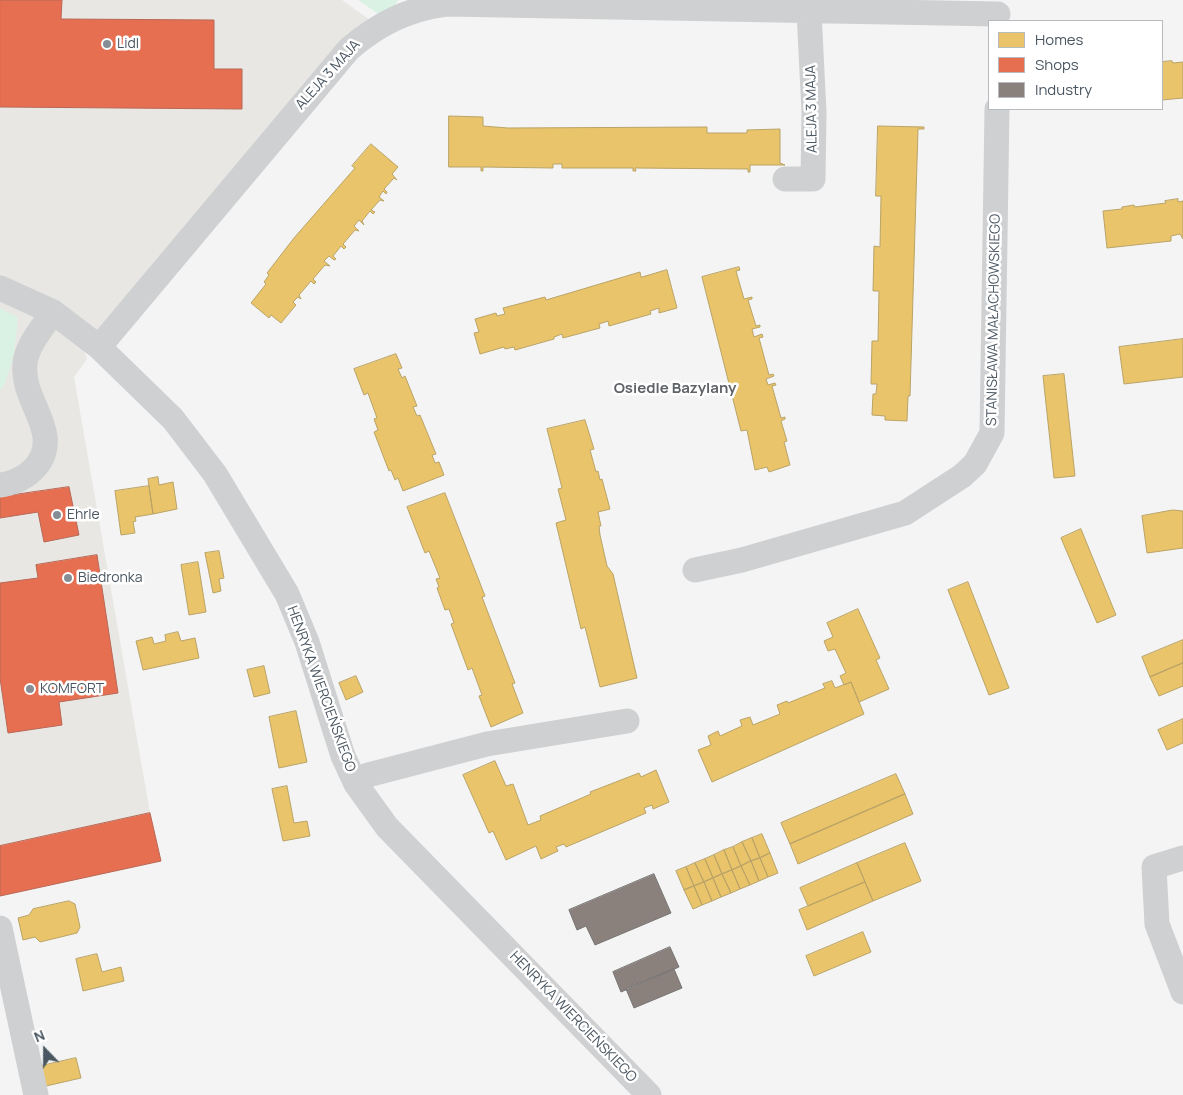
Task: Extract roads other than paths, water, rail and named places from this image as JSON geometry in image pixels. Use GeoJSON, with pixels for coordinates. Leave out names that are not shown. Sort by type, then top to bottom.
{"type":"FeatureCollection","features":[{"type":"Feature","properties":{"kind":"street","name":"ALEJA 3 MAJA"},"geometry":{"type":"LineString","coordinates":[[99,346],[340,58],[364,36],[396,17],[421,8],[446,4],[809,12],[998,12]]}},
{"type":"Feature","properties":{"kind":"street","name":"ALEJA 3 MAJA"},"geometry":{"type":"LineString","coordinates":[[785,179],[813,179],[814,112],[809,12]]}},
{"type":"Feature","properties":{"kind":"street","name":"STANISŁAWA MAŁACHOWSKIEGO"},"geometry":{"type":"LineString","coordinates":[[695,570],[742,560],[904,513],[962,476],[975,464],[992,433],[997,110]]}},
{"type":"Feature","properties":{"kind":"street","name":"HENRYKA WIERCIEŃSKIEGO"},"geometry":{"type":"LineString","coordinates":[[0,288],[53,312],[99,346],[158,403],[195,446],[224,488],[287,594],[307,642],[340,749],[356,784],[387,826],[649,1095]]}},
{"type":"Feature","properties":{"kind":"street"},"geometry":{"type":"LineString","coordinates":[[0,486],[23,479],[37,467],[43,453],[45,437],[25,379],[25,362],[30,347],[53,312]]}},
{"type":"Feature","properties":{"kind":"street"},"geometry":{"type":"LineString","coordinates":[[356,784],[368,775],[487,744],[627,721]]}},
{"type":"Feature","properties":{"kind":"street"},"geometry":{"type":"LineString","coordinates":[[1183,858],[1154,867],[1157,924],[1183,992]]}},
{"type":"Feature","properties":{"kind":"street"},"geometry":{"type":"LineString","coordinates":[[0,928],[36,1095]]}},
{"type":"Feature","properties":{"kind":"place","name":"Lidl"},"geometry":{"type":"Point","coordinates":[107,44]}},
{"type":"Feature","properties":{"kind":"place","name":"Ehrle"},"geometry":{"type":"Point","coordinates":[57,515]}},
{"type":"Feature","properties":{"kind":"place","name":"Biedronka"},"geometry":{"type":"Point","coordinates":[68,578]}},
{"type":"Feature","properties":{"kind":"place","name":"KOMFORT"},"geometry":{"type":"Point","coordinates":[30,689]}},
{"type":"Feature","properties":{"kind":"district","name":"Osiedle Bazylany"},"geometry":{"type":"Point","coordinates":[675,389]}}]}
